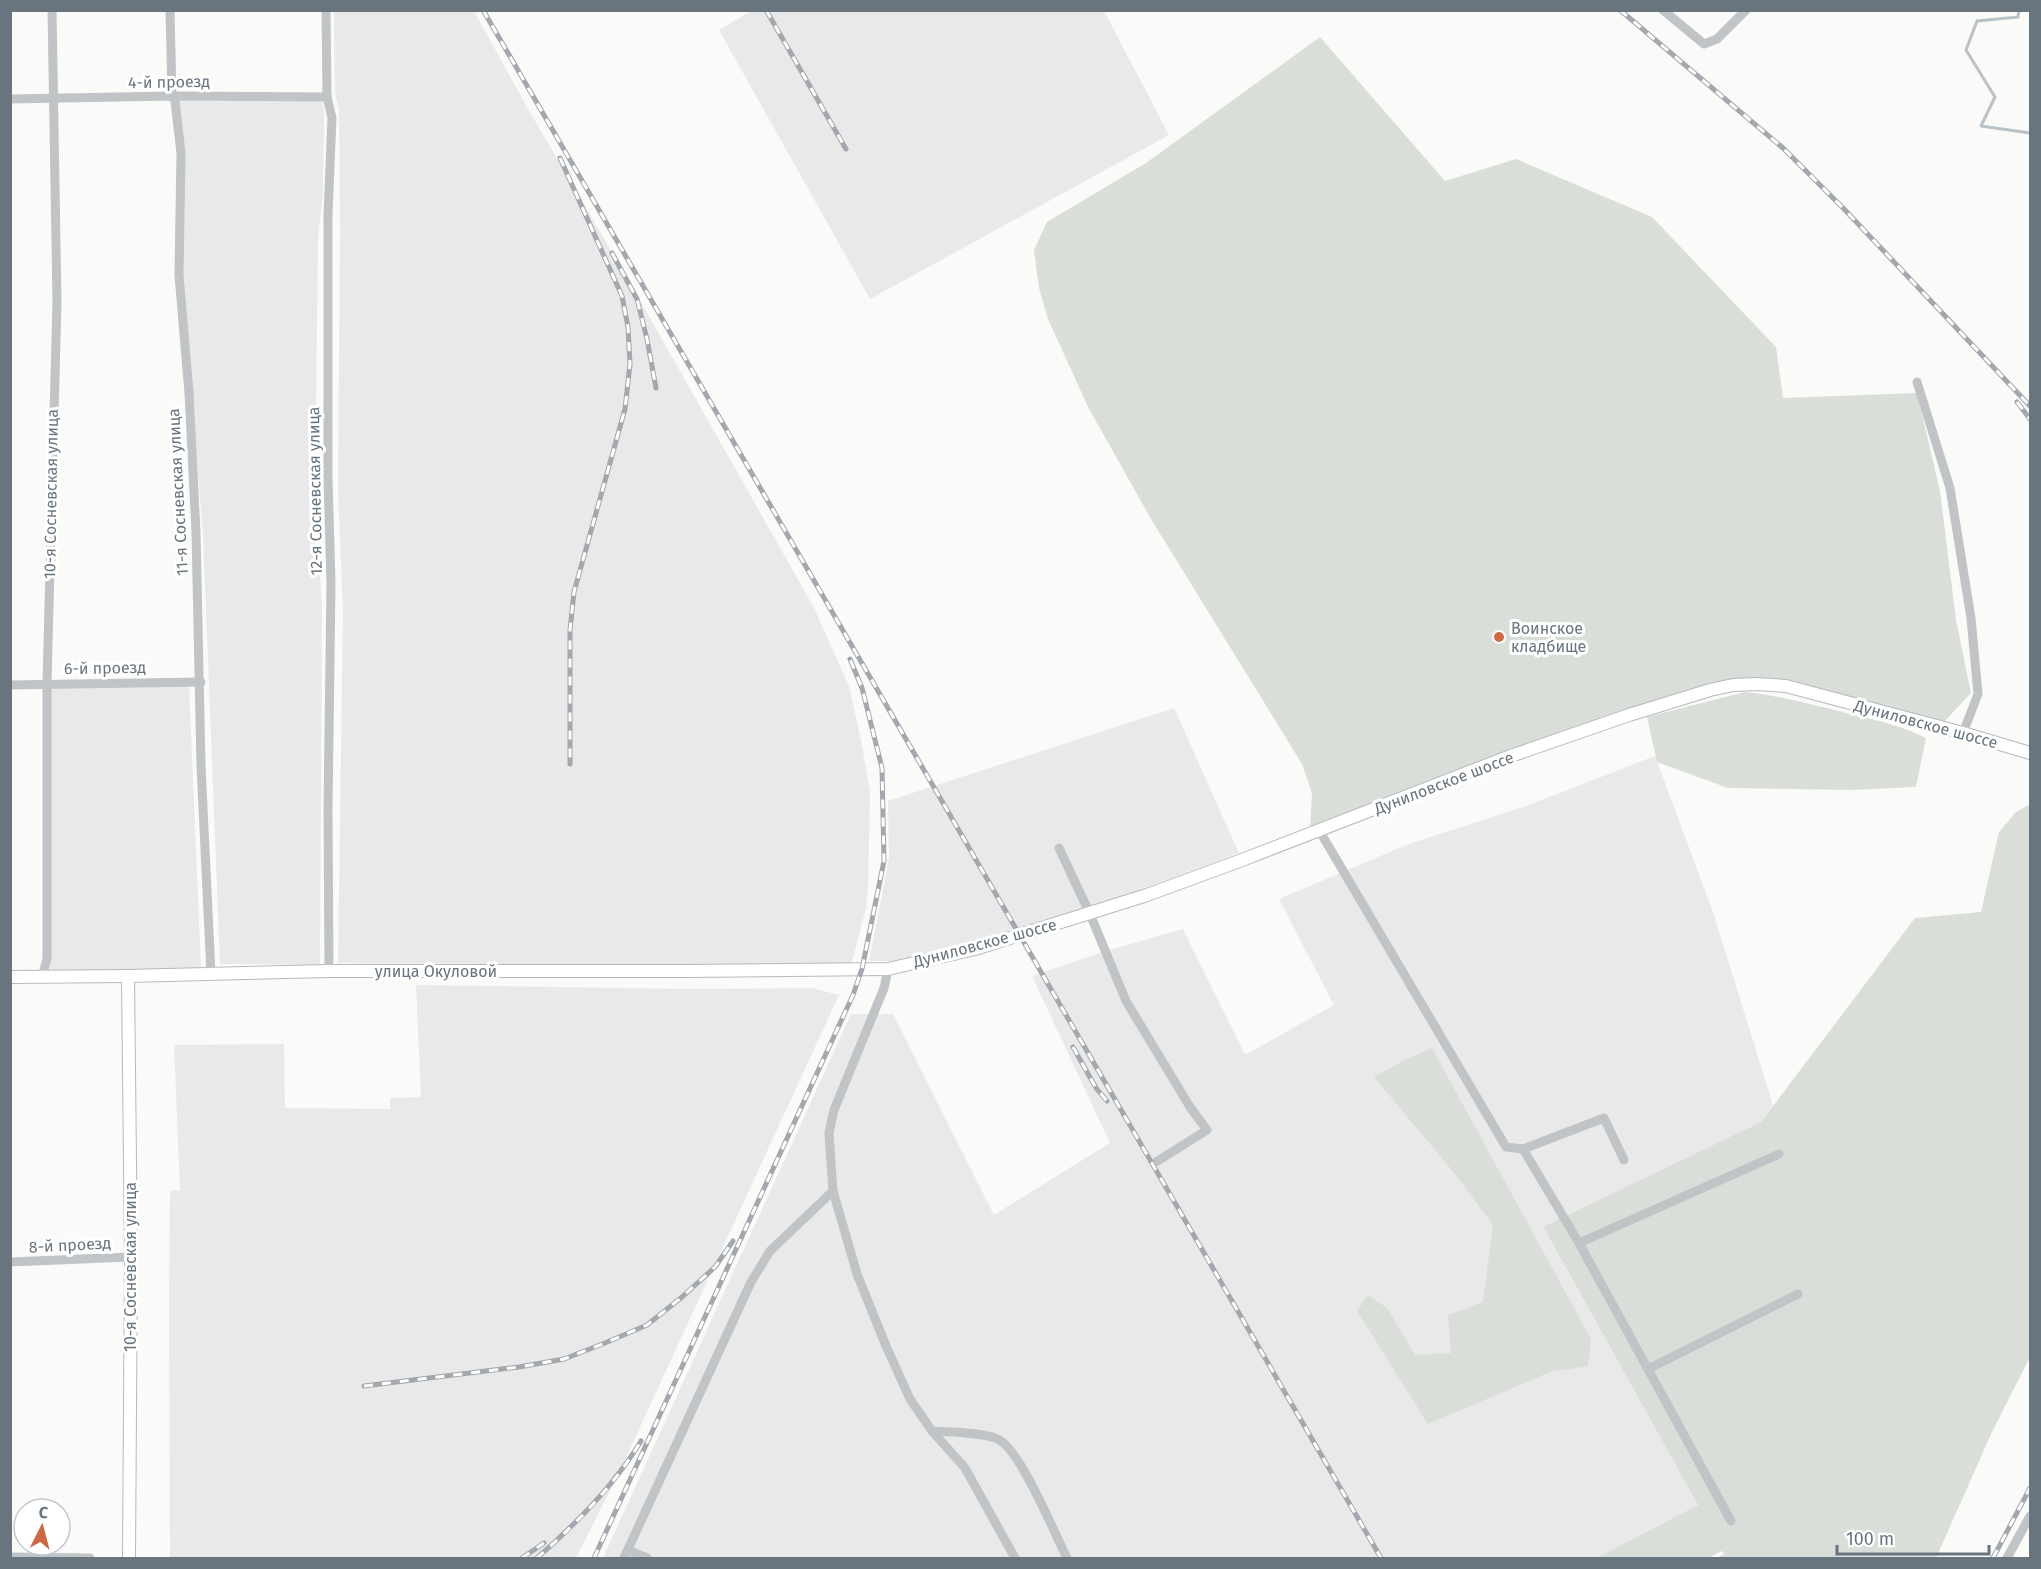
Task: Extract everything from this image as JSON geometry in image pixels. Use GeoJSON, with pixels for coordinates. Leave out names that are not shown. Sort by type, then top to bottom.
{"type":"FeatureCollection","features":[{"type":"Feature","properties":{"kind":"street","name":"10-я Сосневская улица"},"geometry":{"type":"LineString","coordinates":[[42,977],[47,959],[48,683],[53,390],[57,301],[52,10]]}},
{"type":"Feature","properties":{"kind":"street","name":"11-я Сосневская улица"},"geometry":{"type":"LineString","coordinates":[[170,10],[172,96],[175,101],[181,153],[179,275],[189,393],[196,521],[201,766],[211,974]]}},
{"type":"Feature","properties":{"kind":"street","name":"12-я Сосневская улица"},"geometry":{"type":"LineString","coordinates":[[326,10],[327,97],[332,118],[328,214],[328,479],[331,583],[328,799],[329,971]]}},
{"type":"Feature","properties":{"kind":"street"},"geometry":{"type":"LineString","coordinates":[[1663,10],[1704,44],[1712,43],[1717,39],[1746,10]]}},
{"type":"Feature","properties":{"kind":"street","name":"4-й проезд"},"geometry":{"type":"LineString","coordinates":[[10,99],[172,96],[327,97]]}},
{"type":"Feature","properties":{"kind":"street"},"geometry":{"type":"LineString","coordinates":[[1917,382],[1950,488],[1971,618],[1978,694],[1963,733]]}},
{"type":"Feature","properties":{"kind":"street","name":"6-й проезд"},"geometry":{"type":"LineString","coordinates":[[10,685],[201,682]]}},
{"type":"Feature","properties":{"kind":"street","name":"Дуниловское шоссе"},"geometry":{"type":"LineString","coordinates":[[862,969],[888,969],[975,949],[1089,914],[1232,864],[1508,757],[1629,715],[1733,685],[1786,686],[2031,753]]}},
{"type":"Feature","properties":{"kind":"street"},"geometry":{"type":"LineString","coordinates":[[1319,830],[1506,1147],[1523,1149],[1604,1118],[1624,1160]]}},
{"type":"Feature","properties":{"kind":"street"},"geometry":{"type":"LineString","coordinates":[[1059,848],[1126,1001],[1190,1107],[1207,1130],[1156,1162]]}},
{"type":"Feature","properties":{"kind":"street","name":"улица Окуловой"},"geometry":{"type":"LineString","coordinates":[[10,977],[329,971],[862,969]]}},
{"type":"Feature","properties":{"kind":"street"},"geometry":{"type":"LineString","coordinates":[[888,969],[884,988],[834,1110],[829,1133],[832,1191],[857,1274],[910,1399],[932,1431],[965,1468],[1015,1558]]}},
{"type":"Feature","properties":{"kind":"street","name":"10-я Сосневская улица"},"geometry":{"type":"LineString","coordinates":[[128,976],[131,1257],[129,1558]]}},
{"type":"Feature","properties":{"kind":"street"},"geometry":{"type":"LineString","coordinates":[[1523,1149],[1579,1243],[1731,1521]]}},
{"type":"Feature","properties":{"kind":"street"},"geometry":{"type":"LineString","coordinates":[[1579,1243],[1779,1154]]}},
{"type":"Feature","properties":{"kind":"street"},"geometry":{"type":"LineString","coordinates":[[647,1558],[626,1554],[751,1282],[771,1251],[832,1191]]}},
{"type":"Feature","properties":{"kind":"street","name":"8-й проезд"},"geometry":{"type":"LineString","coordinates":[[10,1262],[131,1257]]}},
{"type":"Feature","properties":{"kind":"street"},"geometry":{"type":"LineString","coordinates":[[1648,1369],[1798,1294]]}},
{"type":"Feature","properties":{"kind":"street"},"geometry":{"type":"LineString","coordinates":[[932,1431],[963,1432],[1000,1439],[1016,1455],[1067,1558]]}},
{"type":"Feature","properties":{"kind":"street"},"geometry":{"type":"LineString","coordinates":[[2007,1558],[2031,1516]]}},
{"type":"Feature","properties":{"kind":"street"},"geometry":{"type":"LineString","coordinates":[[10,1557],[90,1558]]}},
{"type":"Feature","properties":{"kind":"shaded area"},"geometry":{"type":"Polygon","coordinates":[[[753,10],[1104,11],[1169,135],[870,299],[719,30],[753,10]]]}},
{"type":"Feature","properties":{"kind":"shaded area"},"geometry":{"type":"Polygon","coordinates":[[[334,11],[474,11],[813,606],[849,686],[870,793],[866,908],[851,966],[338,963],[343,611],[338,491],[339,111],[335,92],[334,11]]]}},
{"type":"Feature","properties":{"kind":"shaded area"},"geometry":{"type":"Polygon","coordinates":[[[1320,37],[1445,181],[1516,159],[1652,217],[1776,347],[1783,398],[1917,393],[1940,491],[1956,620],[1971,693],[1941,725],[1736,680],[1710,683],[1469,767],[1310,829],[1312,793],[1302,764],[1151,519],[1088,407],[1048,319],[1039,288],[1034,250],[1047,222],[1146,163],[1320,37]]]}},
{"type":"Feature","properties":{"kind":"shaded area"},"geometry":{"type":"Polygon","coordinates":[[[320,97],[324,110],[323,193],[318,237],[315,502],[322,607],[320,965],[220,964],[203,534],[181,275],[177,98],[320,97]]]}},
{"type":"Feature","properties":{"kind":"shaded area"},"geometry":{"type":"Polygon","coordinates":[[[189,685],[201,969],[50,970],[51,686],[189,685]]]}},
{"type":"Feature","properties":{"kind":"shaded area"},"geometry":{"type":"Polygon","coordinates":[[[1745,692],[1798,701],[1869,719],[1926,738],[1916,787],[1851,790],[1728,788],[1657,762],[1647,717],[1745,692]]]}},
{"type":"Feature","properties":{"kind":"shaded area"},"geometry":{"type":"Polygon","coordinates":[[[1174,708],[1239,853],[1088,909],[964,946],[897,961],[869,961],[889,858],[888,801],[1174,708]]]}},
{"type":"Feature","properties":{"kind":"shaded area"},"geometry":{"type":"Polygon","coordinates":[[[1655,756],[1713,912],[1773,1105],[1761,1122],[1543,1228],[1698,1505],[1596,1558],[603,1558],[851,1014],[893,1014],[994,1215],[1110,1143],[1032,976],[1103,952],[1183,929],[1245,1055],[1334,1005],[1279,899],[1409,844],[1526,806],[1655,756]]]}},
{"type":"Feature","properties":{"kind":"shaded area"},"geometry":{"type":"Polygon","coordinates":[[[2030,804],[2030,1357],[1992,1432],[1936,1558],[1717,1558],[1724,1554],[1722,1551],[1708,1558],[1596,1558],[1698,1505],[1543,1227],[1761,1122],[1915,918],[1981,912],[1999,832],[2016,812],[2030,804]]]}},
{"type":"Feature","properties":{"kind":"shaded area"},"geometry":{"type":"Polygon","coordinates":[[[416,985],[690,989],[812,988],[839,995],[618,1475],[576,1558],[170,1558],[170,1191],[180,1190],[174,1045],[284,1044],[285,1108],[390,1109],[390,1098],[421,1097],[416,985]]]}},
{"type":"Feature","properties":{"kind":"shaded area"},"geometry":{"type":"Polygon","coordinates":[[[1432,1048],[1591,1339],[1588,1366],[1550,1372],[1428,1424],[1357,1311],[1368,1295],[1387,1308],[1415,1355],[1451,1353],[1448,1315],[1483,1302],[1493,1225],[1455,1174],[1374,1077],[1432,1048]]]}},
{"type":"Feature","properties":{"kind":"waterway"},"geometry":{"type":"LineString","coordinates":[[2019,10],[2018,17],[1977,21],[1966,50],[1995,97],[1981,126],[2030,133]]}},
{"type":"Feature","properties":{"kind":"railway"},"geometry":{"type":"LineString","coordinates":[[483,10],[1381,1558]]}},
{"type":"Feature","properties":{"kind":"railway"},"geometry":{"type":"LineString","coordinates":[[766,10],[846,149]]}},
{"type":"Feature","properties":{"kind":"railway"},"geometry":{"type":"LineString","coordinates":[[1620,10],[1783,148],[1845,210],[2030,406]]}},
{"type":"Feature","properties":{"kind":"railway"},"geometry":{"type":"LineString","coordinates":[[560,158],[622,296],[628,327],[630,364],[625,409],[574,592],[570,630],[570,764]]}},
{"type":"Feature","properties":{"kind":"railway"},"geometry":{"type":"LineString","coordinates":[[612,253],[637,299],[656,388]]}},
{"type":"Feature","properties":{"kind":"railway"},"geometry":{"type":"LineString","coordinates":[[2017,402],[2030,419]]}},
{"type":"Feature","properties":{"kind":"railway"},"geometry":{"type":"LineString","coordinates":[[594,1558],[853,995],[862,969],[884,861],[882,768],[862,688],[850,659]]}},
{"type":"Feature","properties":{"kind":"railway"},"geometry":{"type":"LineString","coordinates":[[1073,1047],[1096,1088],[1107,1101]]}},
{"type":"Feature","properties":{"kind":"railway"},"geometry":{"type":"LineString","coordinates":[[364,1386],[519,1367],[564,1359],[605,1343],[647,1325],[715,1267],[733,1241]]}},
{"type":"Feature","properties":{"kind":"railway"},"geometry":{"type":"LineString","coordinates":[[537,1558],[594,1504],[641,1441]]}},
{"type":"Feature","properties":{"kind":"railway"},"geometry":{"type":"LineString","coordinates":[[1993,1558],[2030,1488]]}},
{"type":"Feature","properties":{"kind":"railway"},"geometry":{"type":"LineString","coordinates":[[522,1558],[544,1543]]}},
{"type":"Feature","properties":{"kind":"place","name":"Воинское кладбище"},"geometry":{"type":"Point","coordinates":[1499,637]}}]}
